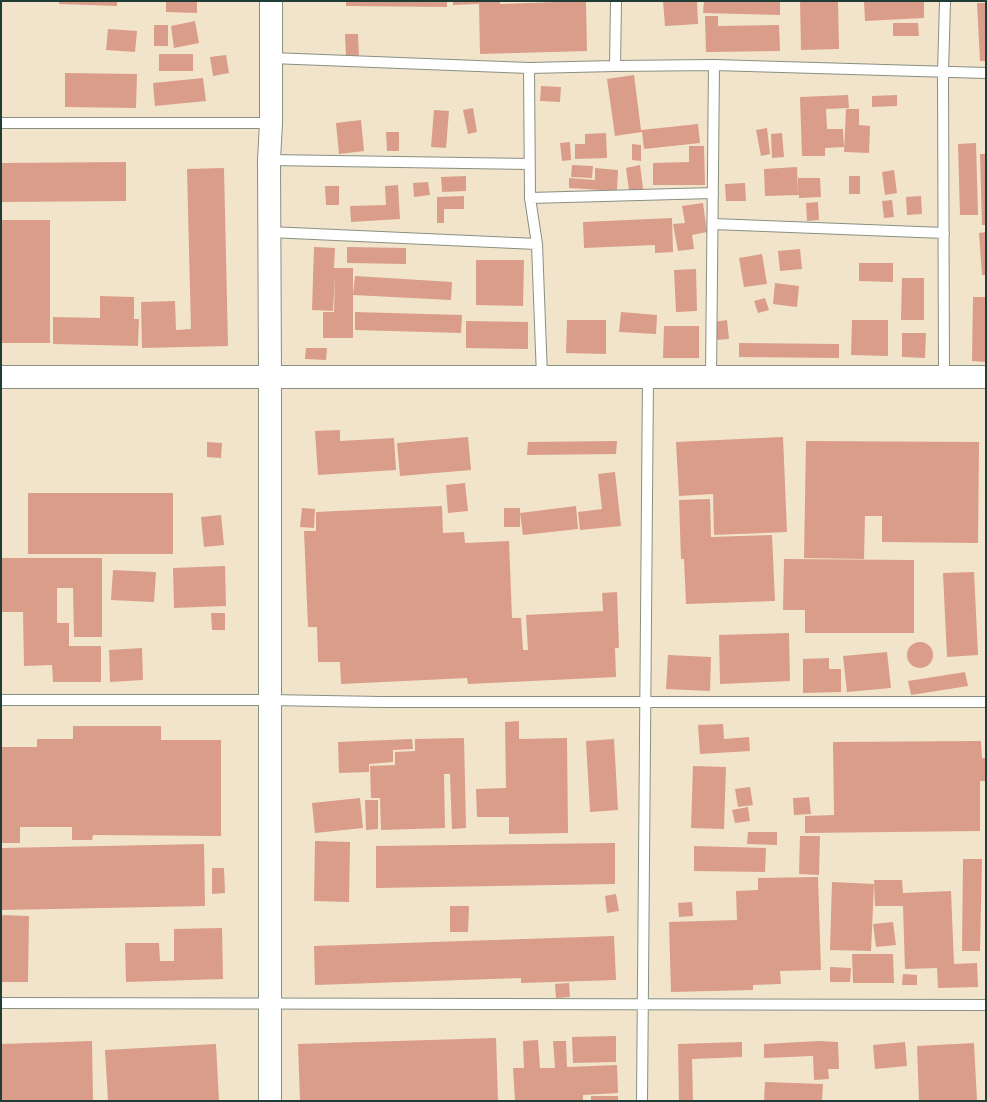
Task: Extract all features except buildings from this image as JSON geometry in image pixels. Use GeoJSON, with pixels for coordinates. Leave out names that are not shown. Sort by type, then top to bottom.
{"type":"FeatureCollection","features":[{"type":"Feature","properties":{"kind":"street"},"geometry":{"type":"LineString","coordinates":[[270,1101],[269,160],[271,123],[271,1]]}},
{"type":"Feature","properties":{"kind":"street"},"geometry":{"type":"LineString","coordinates":[[1,377],[986,377]]}},
{"type":"Feature","properties":{"kind":"lane"},"geometry":{"type":"LineString","coordinates":[[614,66],[616,1]]}},
{"type":"Feature","properties":{"kind":"lane"},"geometry":{"type":"LineString","coordinates":[[944,377],[943,73],[945,1]]}},
{"type":"Feature","properties":{"kind":"lane"},"geometry":{"type":"LineString","coordinates":[[271,58],[529,68],[714,65],[943,73],[986,73]]}},
{"type":"Feature","properties":{"kind":"lane"},"geometry":{"type":"LineString","coordinates":[[711,377],[714,65]]}},
{"type":"Feature","properties":{"kind":"lane"},"geometry":{"type":"LineString","coordinates":[[529,68],[530,198],[537,244],[542,377]]}},
{"type":"Feature","properties":{"kind":"lane"},"geometry":{"type":"LineString","coordinates":[[1,123],[271,123]]}},
{"type":"Feature","properties":{"kind":"lane"},"geometry":{"type":"LineString","coordinates":[[269,160],[530,164]]}},
{"type":"Feature","properties":{"kind":"lane"},"geometry":{"type":"LineString","coordinates":[[530,198],[713,193]]}},
{"type":"Feature","properties":{"kind":"lane"},"geometry":{"type":"LineString","coordinates":[[713,224],[944,233]]}},
{"type":"Feature","properties":{"kind":"lane"},"geometry":{"type":"LineString","coordinates":[[269,232],[537,244]]}},
{"type":"Feature","properties":{"kind":"lane"},"geometry":{"type":"LineString","coordinates":[[642,1101],[648,377]]}},
{"type":"Feature","properties":{"kind":"lane"},"geometry":{"type":"LineString","coordinates":[[1,700],[270,700],[380,702],[986,702]]}},
{"type":"Feature","properties":{"kind":"lane"},"geometry":{"type":"LineString","coordinates":[[1,1003],[986,1005]]}}]}
